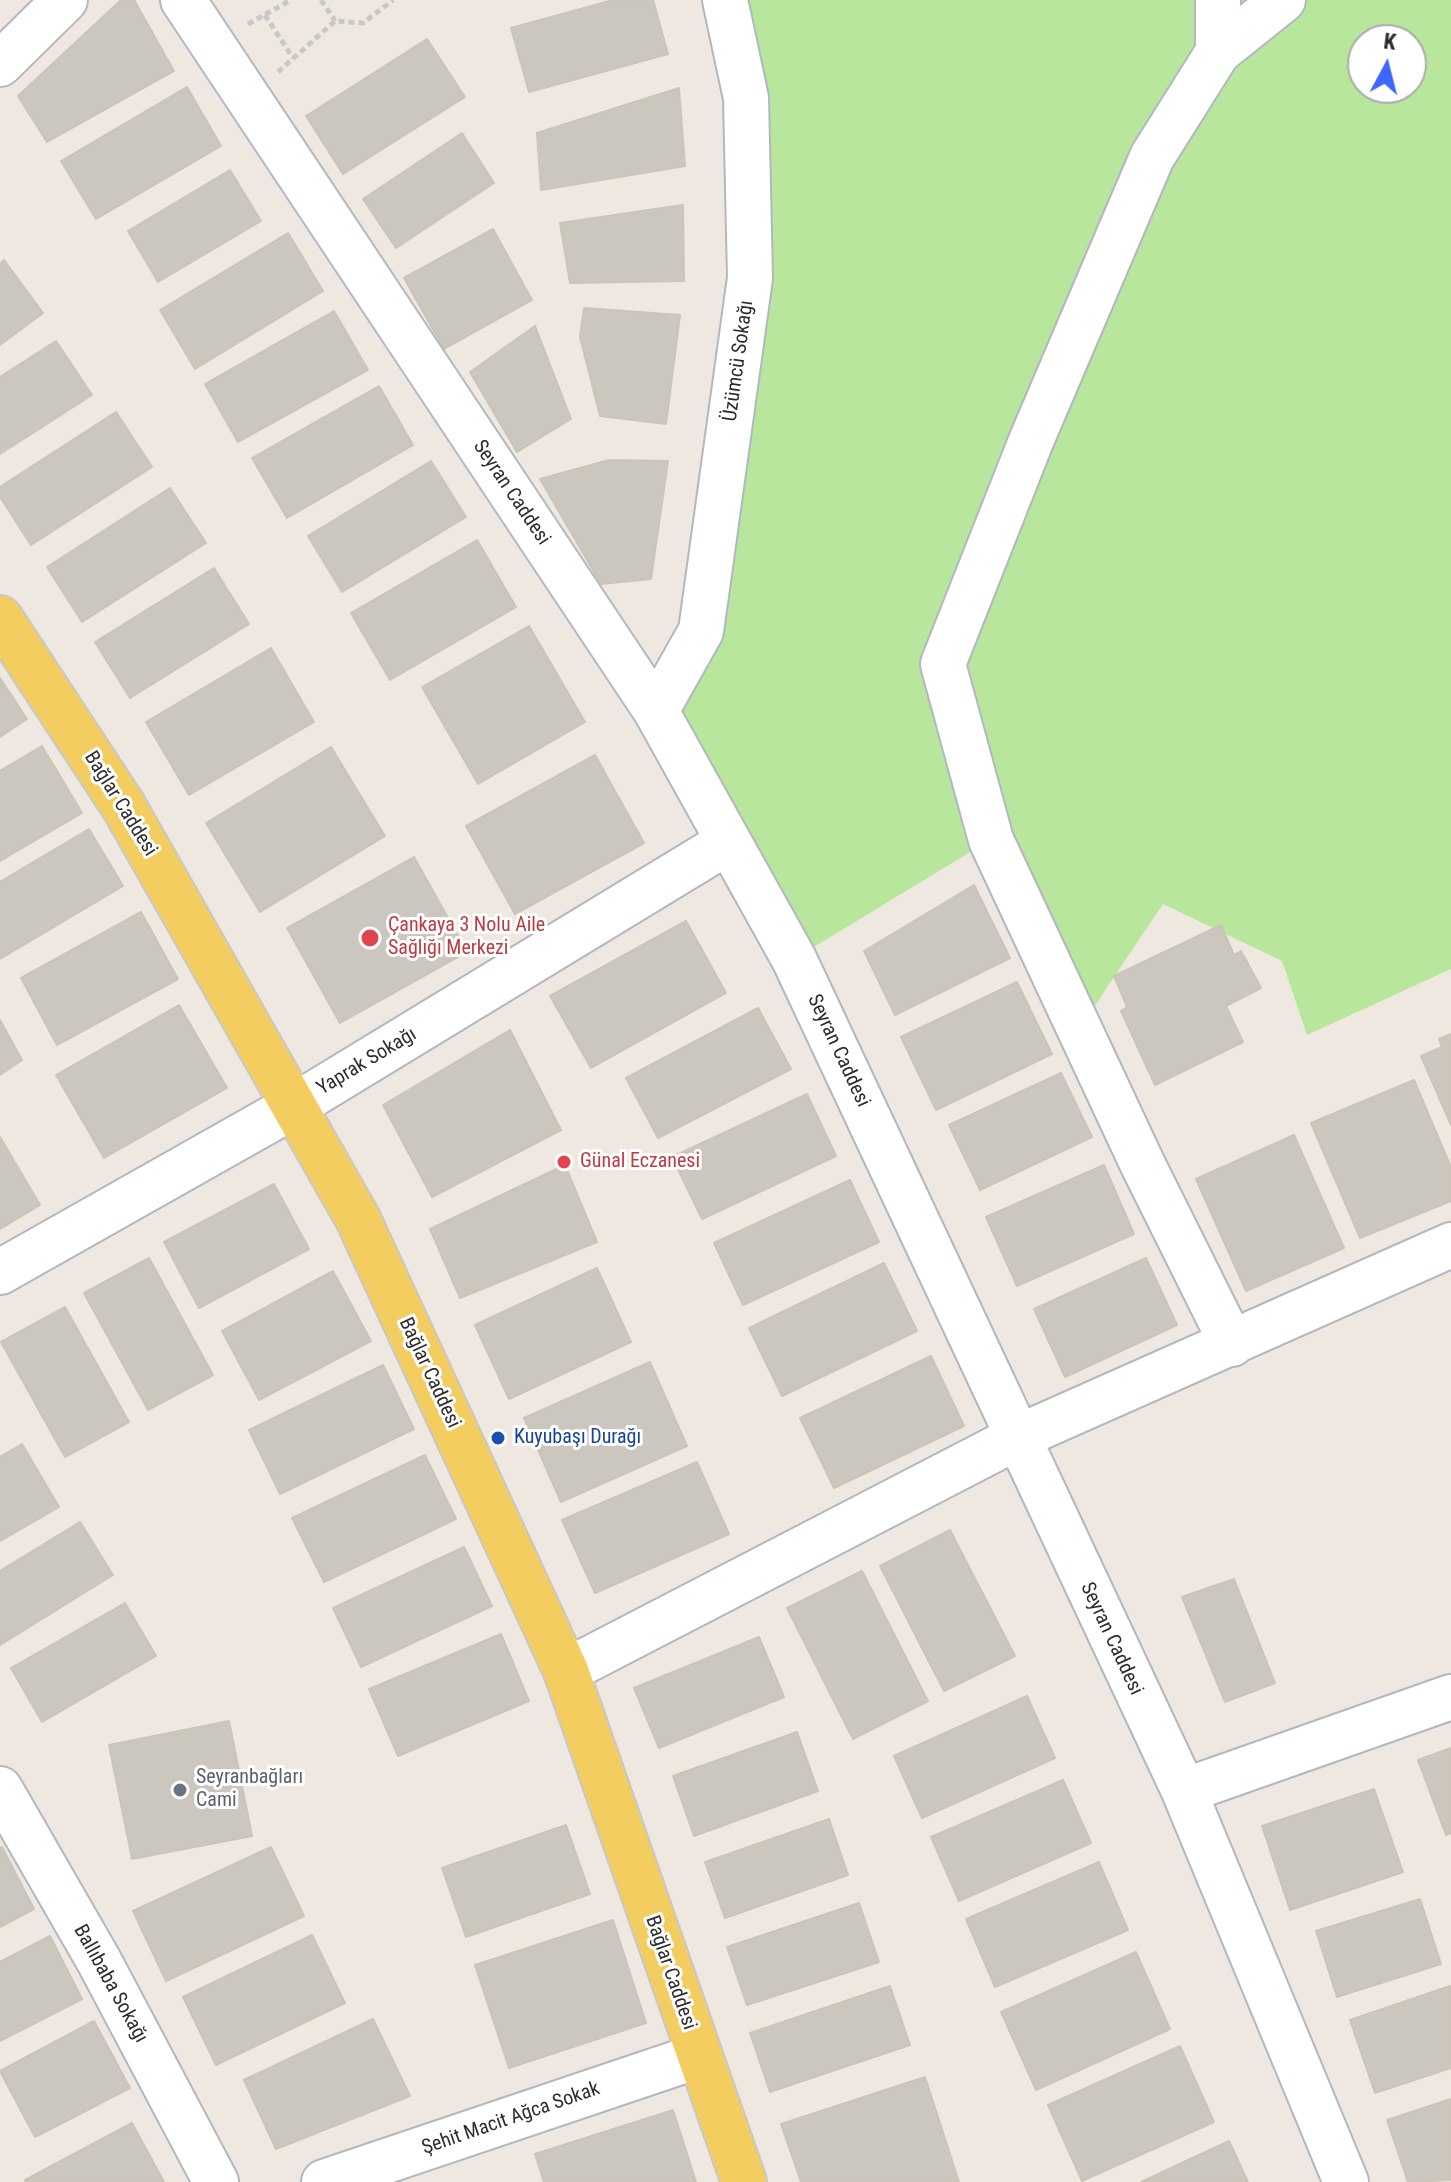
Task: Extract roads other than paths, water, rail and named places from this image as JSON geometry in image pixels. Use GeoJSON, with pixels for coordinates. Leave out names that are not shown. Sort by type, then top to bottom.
{"type":"FeatureCollection","features":[{"type":"Feature","properties":{"kind":"main road","name":"Bağlar Caddesi"},"geometry":{"type":"LineString","coordinates":[[0,618],[124,807],[358,1219],[566,1671],[744,2182]]}},
{"type":"Feature","properties":{"kind":"street"},"geometry":{"type":"LineString","coordinates":[[0,64],[65,0]]}},
{"type":"Feature","properties":{"kind":"street","name":"Seyran Caddesi"},"geometry":{"type":"LineString","coordinates":[[183,0],[656,711],[794,959],[1184,1791],[1346,2182]]}},
{"type":"Feature","properties":{"kind":"street","name":"Üzümcü Sokağı"},"geometry":{"type":"LineString","coordinates":[[656,711],[701,631],[750,278],[746,98],[725,0]]}},
{"type":"Feature","properties":{"kind":"street"},"geometry":{"type":"LineString","coordinates":[[1218,0],[1218,52]]}},
{"type":"Feature","properties":{"kind":"street"},"geometry":{"type":"LineString","coordinates":[[1232,1344],[1142,1163],[991,840],[943,664],[1031,441],[1152,157],[1218,52],[1283,0]]}},
{"type":"Feature","properties":{"kind":"street","name":"Yaprak Sokağı"},"geometry":{"type":"LineString","coordinates":[[0,1272],[294,1106],[728,842]]}},
{"type":"Feature","properties":{"kind":"street"},"geometry":{"type":"LineString","coordinates":[[566,1671],[1016,1438],[1232,1344],[1448,1258]]}},
{"type":"Feature","properties":{"kind":"street"},"geometry":{"type":"LineString","coordinates":[[1184,1791],[1451,1697]]}},
{"type":"Feature","properties":{"kind":"street","name":"Ballıbaba Sokağı"},"geometry":{"type":"LineString","coordinates":[[0,1789],[99,1961],[216,2182]]}},
{"type":"Feature","properties":{"kind":"street","name":"Şehit Macit Ağca Sokak"},"geometry":{"type":"LineString","coordinates":[[324,2182],[698,2056]]}},
{"type":"Feature","properties":{"kind":"place","name":"Çankaya 3 Nolu Aile Sağlığı Merkezi"},"geometry":{"type":"Point","coordinates":[370,938]}},
{"type":"Feature","properties":{"kind":"place","name":"Günal Eczanesi"},"geometry":{"type":"Point","coordinates":[564,1162]}},
{"type":"Feature","properties":{"kind":"place","name":"Kuyubaşı Durağı"},"geometry":{"type":"Point","coordinates":[498,1438]}},
{"type":"Feature","properties":{"kind":"place","name":"Seyranbağları Cami"},"geometry":{"type":"Point","coordinates":[180,1790]}}]}
